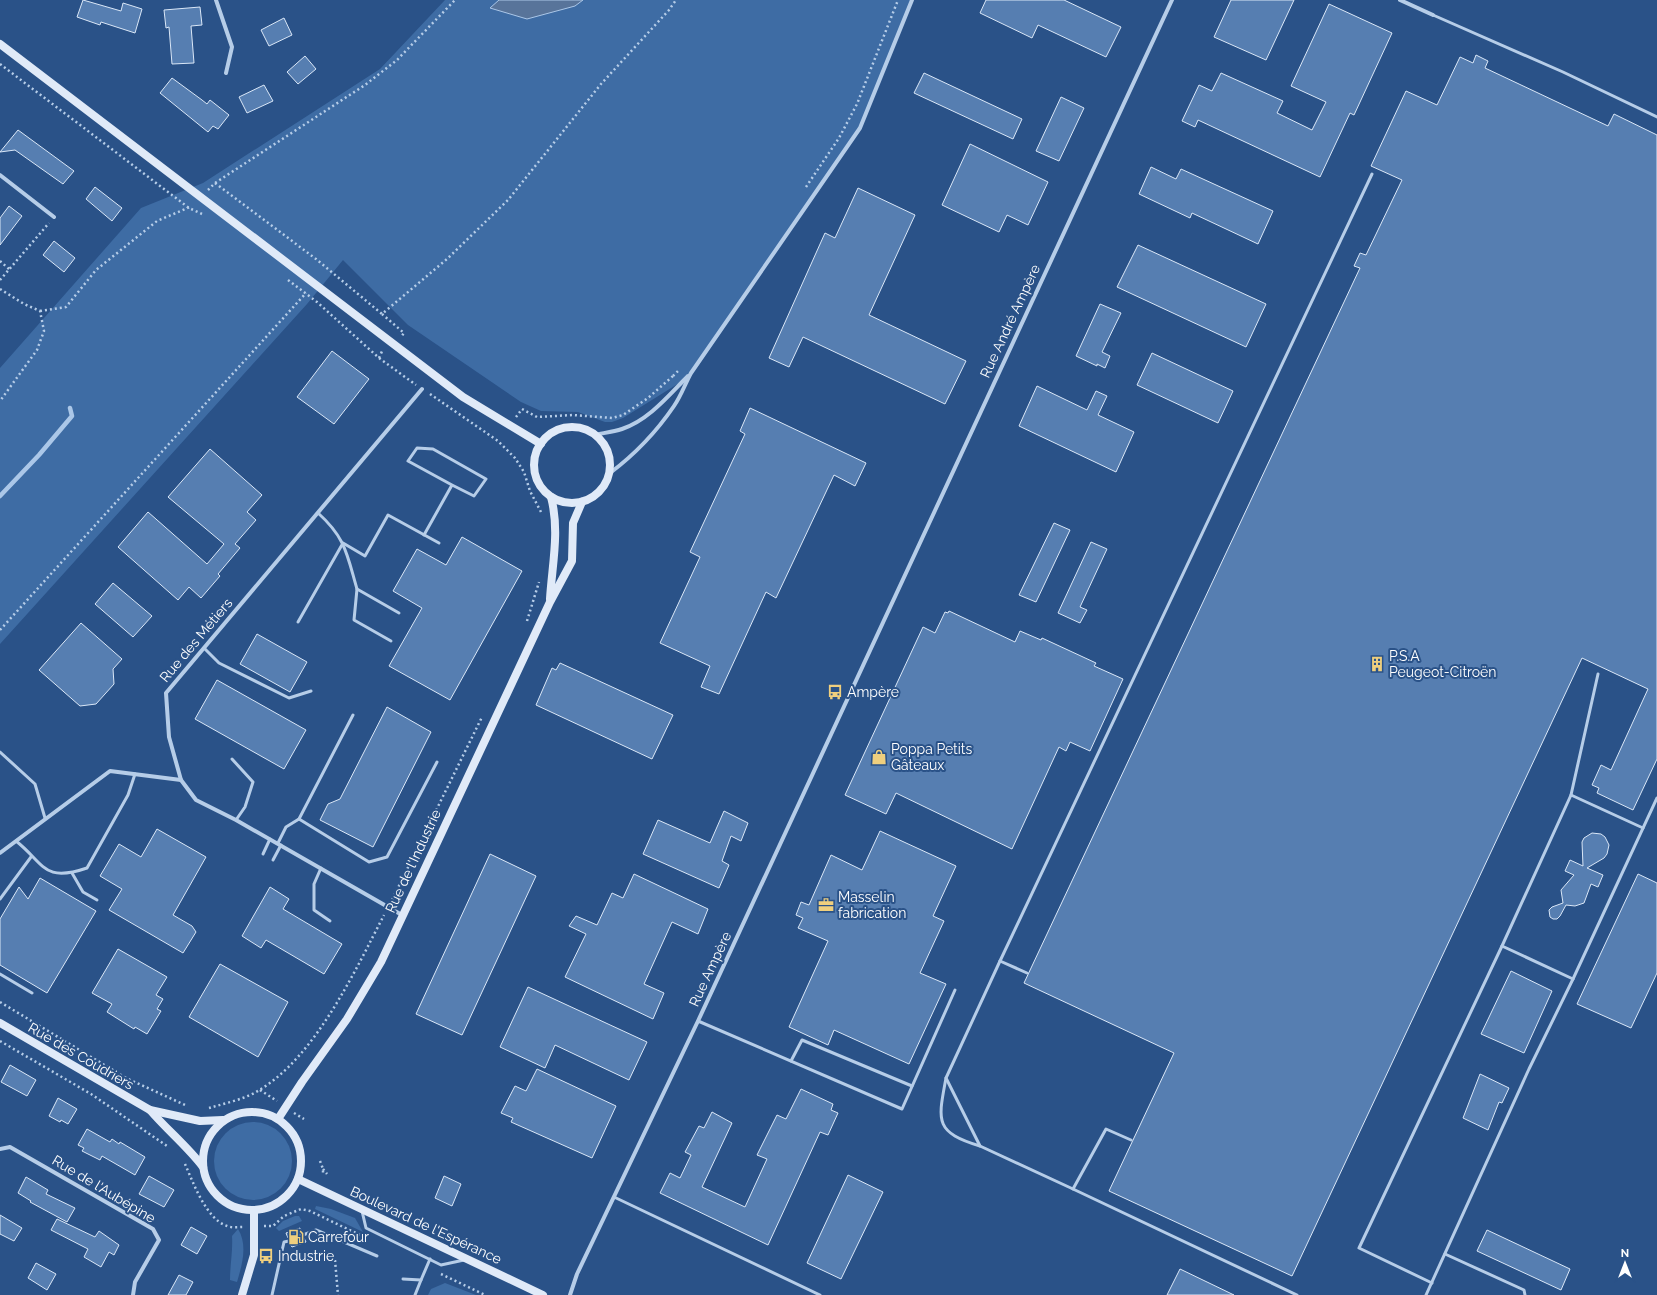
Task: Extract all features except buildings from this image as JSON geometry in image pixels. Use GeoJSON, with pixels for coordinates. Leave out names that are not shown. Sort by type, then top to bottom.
{"type":"FeatureCollection","features":[{"type":"Feature","properties":{"kind":"street"},"geometry":{"type":"LineString","coordinates":[[216,0],[232,47],[226,73]]}},
{"type":"Feature","properties":{"kind":"street"},"geometry":{"type":"LineString","coordinates":[[610,473],[627,460],[654,431],[674,406],[691,373],[860,128],[912,0]]}},
{"type":"Feature","properties":{"kind":"street","name":"Rue André Ampère"},"geometry":{"type":"LineString","coordinates":[[869,652],[1172,0]]}},
{"type":"Feature","properties":{"kind":"street"},"geometry":{"type":"LineString","coordinates":[[1400,0],[1433,16]]}},
{"type":"Feature","properties":{"kind":"street"},"geometry":{"type":"LineString","coordinates":[[0,44],[463,397],[541,444]]}},
{"type":"Feature","properties":{"kind":"street"},"geometry":{"type":"LineString","coordinates":[[0,175],[54,217]]}},
{"type":"Feature","properties":{"kind":"street"},"geometry":{"type":"LineString","coordinates":[[594,435],[622,429],[634,423],[655,409],[691,373]]}},
{"type":"Feature","properties":{"kind":"street","name":"Rue des Métiers"},"geometry":{"type":"LineString","coordinates":[[402,915],[279,844],[196,800],[181,780],[168,737],[166,693],[422,389]]}},
{"type":"Feature","properties":{"kind":"street"},"geometry":{"type":"LineString","coordinates":[[569,428],[579,428],[594,435],[600,440],[608,454],[610,473],[608,480],[598,493],[582,502],[571,503],[551,497],[538,482],[535,474],[535,460],[541,444],[554,432],[569,428]]}},
{"type":"Feature","properties":{"kind":"street","name":"Rue de l'Industrie"},"geometry":{"type":"LineString","coordinates":[[550,602],[556,534],[554,506],[551,497]]}},
{"type":"Feature","properties":{"kind":"street","name":"Rue de l'Industrie"},"geometry":{"type":"LineString","coordinates":[[278,1119],[365,991],[381,962],[550,602],[572,561],[573,523],[582,502]]}},
{"type":"Feature","properties":{"kind":"street","name":"Rue Ampère"},"geometry":{"type":"LineString","coordinates":[[570,1295],[578,1274],[698,1021],[869,652]]}},
{"type":"Feature","properties":{"kind":"street"},"geometry":{"type":"LineString","coordinates":[[0,853],[45,818],[110,772],[181,780]]}},
{"type":"Feature","properties":{"kind":"street","name":"Rue des Coudriers"},"geometry":{"type":"LineString","coordinates":[[0,1023],[150,1110],[200,1121],[223,1120]]}},
{"type":"Feature","properties":{"kind":"street","name":"Rue des Coudriers"},"geometry":{"type":"LineString","coordinates":[[150,1110],[164,1127],[189,1150],[203,1167]]}},
{"type":"Feature","properties":{"kind":"street"},"geometry":{"type":"LineString","coordinates":[[250,1111],[269,1114],[278,1119],[291,1130],[299,1145],[302,1162],[298,1179],[291,1191],[280,1201],[268,1208],[254,1210],[238,1208],[224,1201],[210,1186],[203,1167],[203,1154],[207,1141],[223,1120],[232,1116],[250,1111]]}},
{"type":"Feature","properties":{"kind":"street","name":"Rue de l'Aubépine"},"geometry":{"type":"LineString","coordinates":[[0,1149],[10,1147],[152,1229],[159,1240],[135,1282],[133,1295]]}},
{"type":"Feature","properties":{"kind":"street","name":"Boulevard de l'Espérance"},"geometry":{"type":"LineString","coordinates":[[298,1179],[543,1295]]}},
{"type":"Feature","properties":{"kind":"street"},"geometry":{"type":"LineString","coordinates":[[242,1295],[254,1255],[254,1210]]}},
{"type":"Feature","properties":{"kind":"lane"},"geometry":{"type":"LineString","coordinates":[[1433,16],[1563,72],[1657,116]]}},
{"type":"Feature","properties":{"kind":"lane"},"geometry":{"type":"LineString","coordinates":[[1297,1295],[980,1146],[959,1140],[944,1128],[940,1110],[946,1078],[1000,961],[1372,174]]}},
{"type":"Feature","properties":{"kind":"lane"},"geometry":{"type":"LineString","coordinates":[[417,448],[433,448],[486,479],[474,496],[452,485],[408,461],[417,448]]}},
{"type":"Feature","properties":{"kind":"lane"},"geometry":{"type":"LineString","coordinates":[[424,535],[452,485]]}},
{"type":"Feature","properties":{"kind":"lane"},"geometry":{"type":"LineString","coordinates":[[318,513],[333,526],[343,543],[357,589],[354,620],[391,641]]}},
{"type":"Feature","properties":{"kind":"lane"},"geometry":{"type":"LineString","coordinates":[[343,543],[365,556],[388,515],[439,543]]}},
{"type":"Feature","properties":{"kind":"lane"},"geometry":{"type":"LineString","coordinates":[[298,622],[343,543]]}},
{"type":"Feature","properties":{"kind":"lane"},"geometry":{"type":"LineString","coordinates":[[357,589],[399,613]]}},
{"type":"Feature","properties":{"kind":"lane"},"geometry":{"type":"LineString","coordinates":[[204,648],[219,663],[289,698],[311,691]]}},
{"type":"Feature","properties":{"kind":"lane"},"geometry":{"type":"LineString","coordinates":[[1432,1282],[1359,1248],[1502,946],[1571,795],[1598,674]]}},
{"type":"Feature","properties":{"kind":"lane"},"geometry":{"type":"LineString","coordinates":[[273,860],[286,827],[299,819],[353,715]]}},
{"type":"Feature","properties":{"kind":"lane"},"geometry":{"type":"LineString","coordinates":[[0,752],[35,784],[45,818]]}},
{"type":"Feature","properties":{"kind":"lane"},"geometry":{"type":"LineString","coordinates":[[232,759],[253,782],[245,807],[236,820]]}},
{"type":"Feature","properties":{"kind":"lane"},"geometry":{"type":"LineString","coordinates":[[299,819],[369,862],[387,857],[437,762]]}},
{"type":"Feature","properties":{"kind":"lane"},"geometry":{"type":"LineString","coordinates":[[16,841],[50,873],[72,873],[87,868],[128,795],[135,774]]}},
{"type":"Feature","properties":{"kind":"lane"},"geometry":{"type":"LineString","coordinates":[[1571,795],[1643,828]]}},
{"type":"Feature","properties":{"kind":"lane"},"geometry":{"type":"LineString","coordinates":[[1426,1295],[1529,1069],[1573,979],[1657,798]]}},
{"type":"Feature","properties":{"kind":"lane"},"geometry":{"type":"LineString","coordinates":[[262,854],[270,839]]}},
{"type":"Feature","properties":{"kind":"lane"},"geometry":{"type":"LineString","coordinates":[[0,899],[32,857]]}},
{"type":"Feature","properties":{"kind":"lane"},"geometry":{"type":"LineString","coordinates":[[321,868],[314,884],[314,910],[330,921]]}},
{"type":"Feature","properties":{"kind":"lane"},"geometry":{"type":"LineString","coordinates":[[72,873],[83,892],[97,900]]}},
{"type":"Feature","properties":{"kind":"lane"},"geometry":{"type":"LineString","coordinates":[[1502,946],[1573,979]]}},
{"type":"Feature","properties":{"kind":"lane"},"geometry":{"type":"LineString","coordinates":[[1000,961],[1027,974]]}},
{"type":"Feature","properties":{"kind":"lane"},"geometry":{"type":"LineString","coordinates":[[0,974],[32,993]]}},
{"type":"Feature","properties":{"kind":"lane"},"geometry":{"type":"LineString","coordinates":[[698,1021],[902,1109],[956,990]]}},
{"type":"Feature","properties":{"kind":"lane"},"geometry":{"type":"LineString","coordinates":[[791,1061],[802,1040],[912,1086]]}},
{"type":"Feature","properties":{"kind":"lane"},"geometry":{"type":"LineString","coordinates":[[946,1078],[980,1146]]}},
{"type":"Feature","properties":{"kind":"lane"},"geometry":{"type":"LineString","coordinates":[[1073,1189],[1106,1129],[1132,1140]]}},
{"type":"Feature","properties":{"kind":"lane"},"geometry":{"type":"LineString","coordinates":[[614,1197],[820,1295]]}},
{"type":"Feature","properties":{"kind":"lane"},"geometry":{"type":"LineString","coordinates":[[361,1209],[366,1228],[441,1265],[468,1260]]}},
{"type":"Feature","properties":{"kind":"lane"},"geometry":{"type":"LineString","coordinates":[[303,1235],[316,1230],[377,1256]]}},
{"type":"Feature","properties":{"kind":"lane"},"geometry":{"type":"LineString","coordinates":[[272,1295],[284,1242],[289,1241]]}},
{"type":"Feature","properties":{"kind":"lane"},"geometry":{"type":"LineString","coordinates":[[1445,1254],[1524,1290],[1525,1295]]}},
{"type":"Feature","properties":{"kind":"lane"},"geometry":{"type":"LineString","coordinates":[[415,1295],[430,1259]]}},
{"type":"Feature","properties":{"kind":"lane"},"geometry":{"type":"LineString","coordinates":[[403,1279],[421,1280]]}},
{"type":"Feature","properties":{"kind":"path"},"geometry":{"type":"LineString","coordinates":[[0,289],[24,304],[40,311],[66,307],[96,270],[157,221],[189,208],[215,183],[397,60],[455,0]]}},
{"type":"Feature","properties":{"kind":"path"},"geometry":{"type":"LineString","coordinates":[[215,183],[316,259],[382,314],[447,259],[508,200],[601,84],[669,10],[676,0]]}},
{"type":"Feature","properties":{"kind":"path"},"geometry":{"type":"LineString","coordinates":[[805,188],[839,138],[857,104],[898,0]]}},
{"type":"Feature","properties":{"kind":"path"},"geometry":{"type":"LineString","coordinates":[[0,64],[189,208],[205,215]]}},
{"type":"Feature","properties":{"kind":"path"},"geometry":{"type":"LineString","coordinates":[[0,280],[54,217]]}},
{"type":"Feature","properties":{"kind":"path"},"geometry":{"type":"LineString","coordinates":[[0,261],[9,269]]}},
{"type":"Feature","properties":{"kind":"path"},"geometry":{"type":"LineString","coordinates":[[288,279],[354,334],[378,358],[498,441],[515,458],[524,472],[530,492],[540,509],[542,516]]}},
{"type":"Feature","properties":{"kind":"path"},"geometry":{"type":"LineString","coordinates":[[0,630],[306,294]]}},
{"type":"Feature","properties":{"kind":"path"},"geometry":{"type":"LineString","coordinates":[[0,400],[37,350],[44,331],[40,311]]}},
{"type":"Feature","properties":{"kind":"path"},"geometry":{"type":"LineString","coordinates":[[510,425],[522,410],[537,417],[587,415],[612,418],[623,415],[648,398],[684,365]]}},
{"type":"Feature","properties":{"kind":"path"},"geometry":{"type":"LineString","coordinates":[[673,376],[691,373]]}},
{"type":"Feature","properties":{"kind":"path"},"geometry":{"type":"LineString","coordinates":[[526,625],[540,580]]}},
{"type":"Feature","properties":{"kind":"path"},"geometry":{"type":"LineString","coordinates":[[394,895],[484,712]]}},
{"type":"Feature","properties":{"kind":"path"},"geometry":{"type":"LineString","coordinates":[[205,1110],[260,1090],[292,1065],[321,1025],[356,969],[385,913]]}},
{"type":"Feature","properties":{"kind":"path"},"geometry":{"type":"LineString","coordinates":[[0,1002],[126,1078],[186,1105]]}},
{"type":"Feature","properties":{"kind":"path"},"geometry":{"type":"LineString","coordinates":[[0,1041],[91,1094],[170,1148]]}},
{"type":"Feature","properties":{"kind":"path"},"geometry":{"type":"LineString","coordinates":[[260,1090],[268,1096]]}},
{"type":"Feature","properties":{"kind":"path"},"geometry":{"type":"LineString","coordinates":[[320,1161],[327,1174]]}},
{"type":"Feature","properties":{"kind":"path"},"geometry":{"type":"LineString","coordinates":[[184,1162],[200,1199],[226,1226],[236,1227]]}},
{"type":"Feature","properties":{"kind":"path"},"geometry":{"type":"LineString","coordinates":[[323,1169],[323,1176]]}},
{"type":"Feature","properties":{"kind":"path"},"geometry":{"type":"LineString","coordinates":[[273,1226],[284,1216],[301,1210],[310,1212]]}},
{"type":"Feature","properties":{"kind":"path"},"geometry":{"type":"LineString","coordinates":[[335,1260],[338,1295]]}},
{"type":"Feature","properties":{"kind":"path"},"geometry":{"type":"LineString","coordinates":[[440,1273],[485,1295]]}},
{"type":"Feature","properties":{"kind":"shaded area"},"geometry":{"type":"Polygon","coordinates":[[[445,0],[499,0],[491,8],[575,6],[583,0],[912,0],[860,128],[692,375],[623,418],[612,422],[605,422],[578,412],[541,411],[521,402],[408,325],[343,260],[307,304],[0,644],[0,368],[141,208],[203,183],[380,69],[445,0]]]}},
{"type":"Feature","properties":{"kind":"shaded area"},"geometry":{"type":"Polygon","coordinates":[[[499,0],[583,0],[575,6],[527,19],[490,8],[499,0]]]}},
{"type":"Feature","properties":{"kind":"shaded area"},"geometry":{"type":"Polygon","coordinates":[[[253,1122],[268,1125],[281,1133],[289,1146],[292,1161],[289,1176],[281,1189],[268,1197],[253,1200],[238,1197],[225,1189],[217,1176],[214,1161],[217,1146],[225,1133],[238,1125],[253,1122]]]}},
{"type":"Feature","properties":{"kind":"shaded area"},"geometry":{"type":"Polygon","coordinates":[[[316,1206],[331,1209],[355,1218],[363,1232],[315,1209],[316,1206]]]}},
{"type":"Feature","properties":{"kind":"shaded area"},"geometry":{"type":"Polygon","coordinates":[[[299,1216],[302,1221],[279,1231],[276,1228],[283,1221],[299,1216]]]}},
{"type":"Feature","properties":{"kind":"shaded area"},"geometry":{"type":"Polygon","coordinates":[[[238,1229],[243,1242],[243,1255],[237,1282],[230,1280],[232,1236],[238,1229]]]}},
{"type":"Feature","properties":{"kind":"shaded area"},"geometry":{"type":"Polygon","coordinates":[[[445,1283],[476,1295],[428,1295],[431,1289],[445,1283]]]}},
{"type":"Feature","properties":{"kind":"waterway"},"geometry":{"type":"LineString","coordinates":[[0,496],[39,455],[72,416],[70,408]]}},
{"type":"Feature","properties":{"kind":"place","name":"P.S.A Peugeot-Citroën"},"geometry":{"type":"Point","coordinates":[1377,664]}},
{"type":"Feature","properties":{"kind":"place","name":"Ampère"},"geometry":{"type":"Point","coordinates":[835,692]}},
{"type":"Feature","properties":{"kind":"place","name":"Poppa Petits Gâteaux"},"geometry":{"type":"Point","coordinates":[879,757]}},
{"type":"Feature","properties":{"kind":"place","name":"Masselin fabrication"},"geometry":{"type":"Point","coordinates":[826,905]}},
{"type":"Feature","properties":{"kind":"place","name":"Carrefour"},"geometry":{"type":"Point","coordinates":[296,1237]}},
{"type":"Feature","properties":{"kind":"place","name":"Industrie"},"geometry":{"type":"Point","coordinates":[266,1256]}}]}
